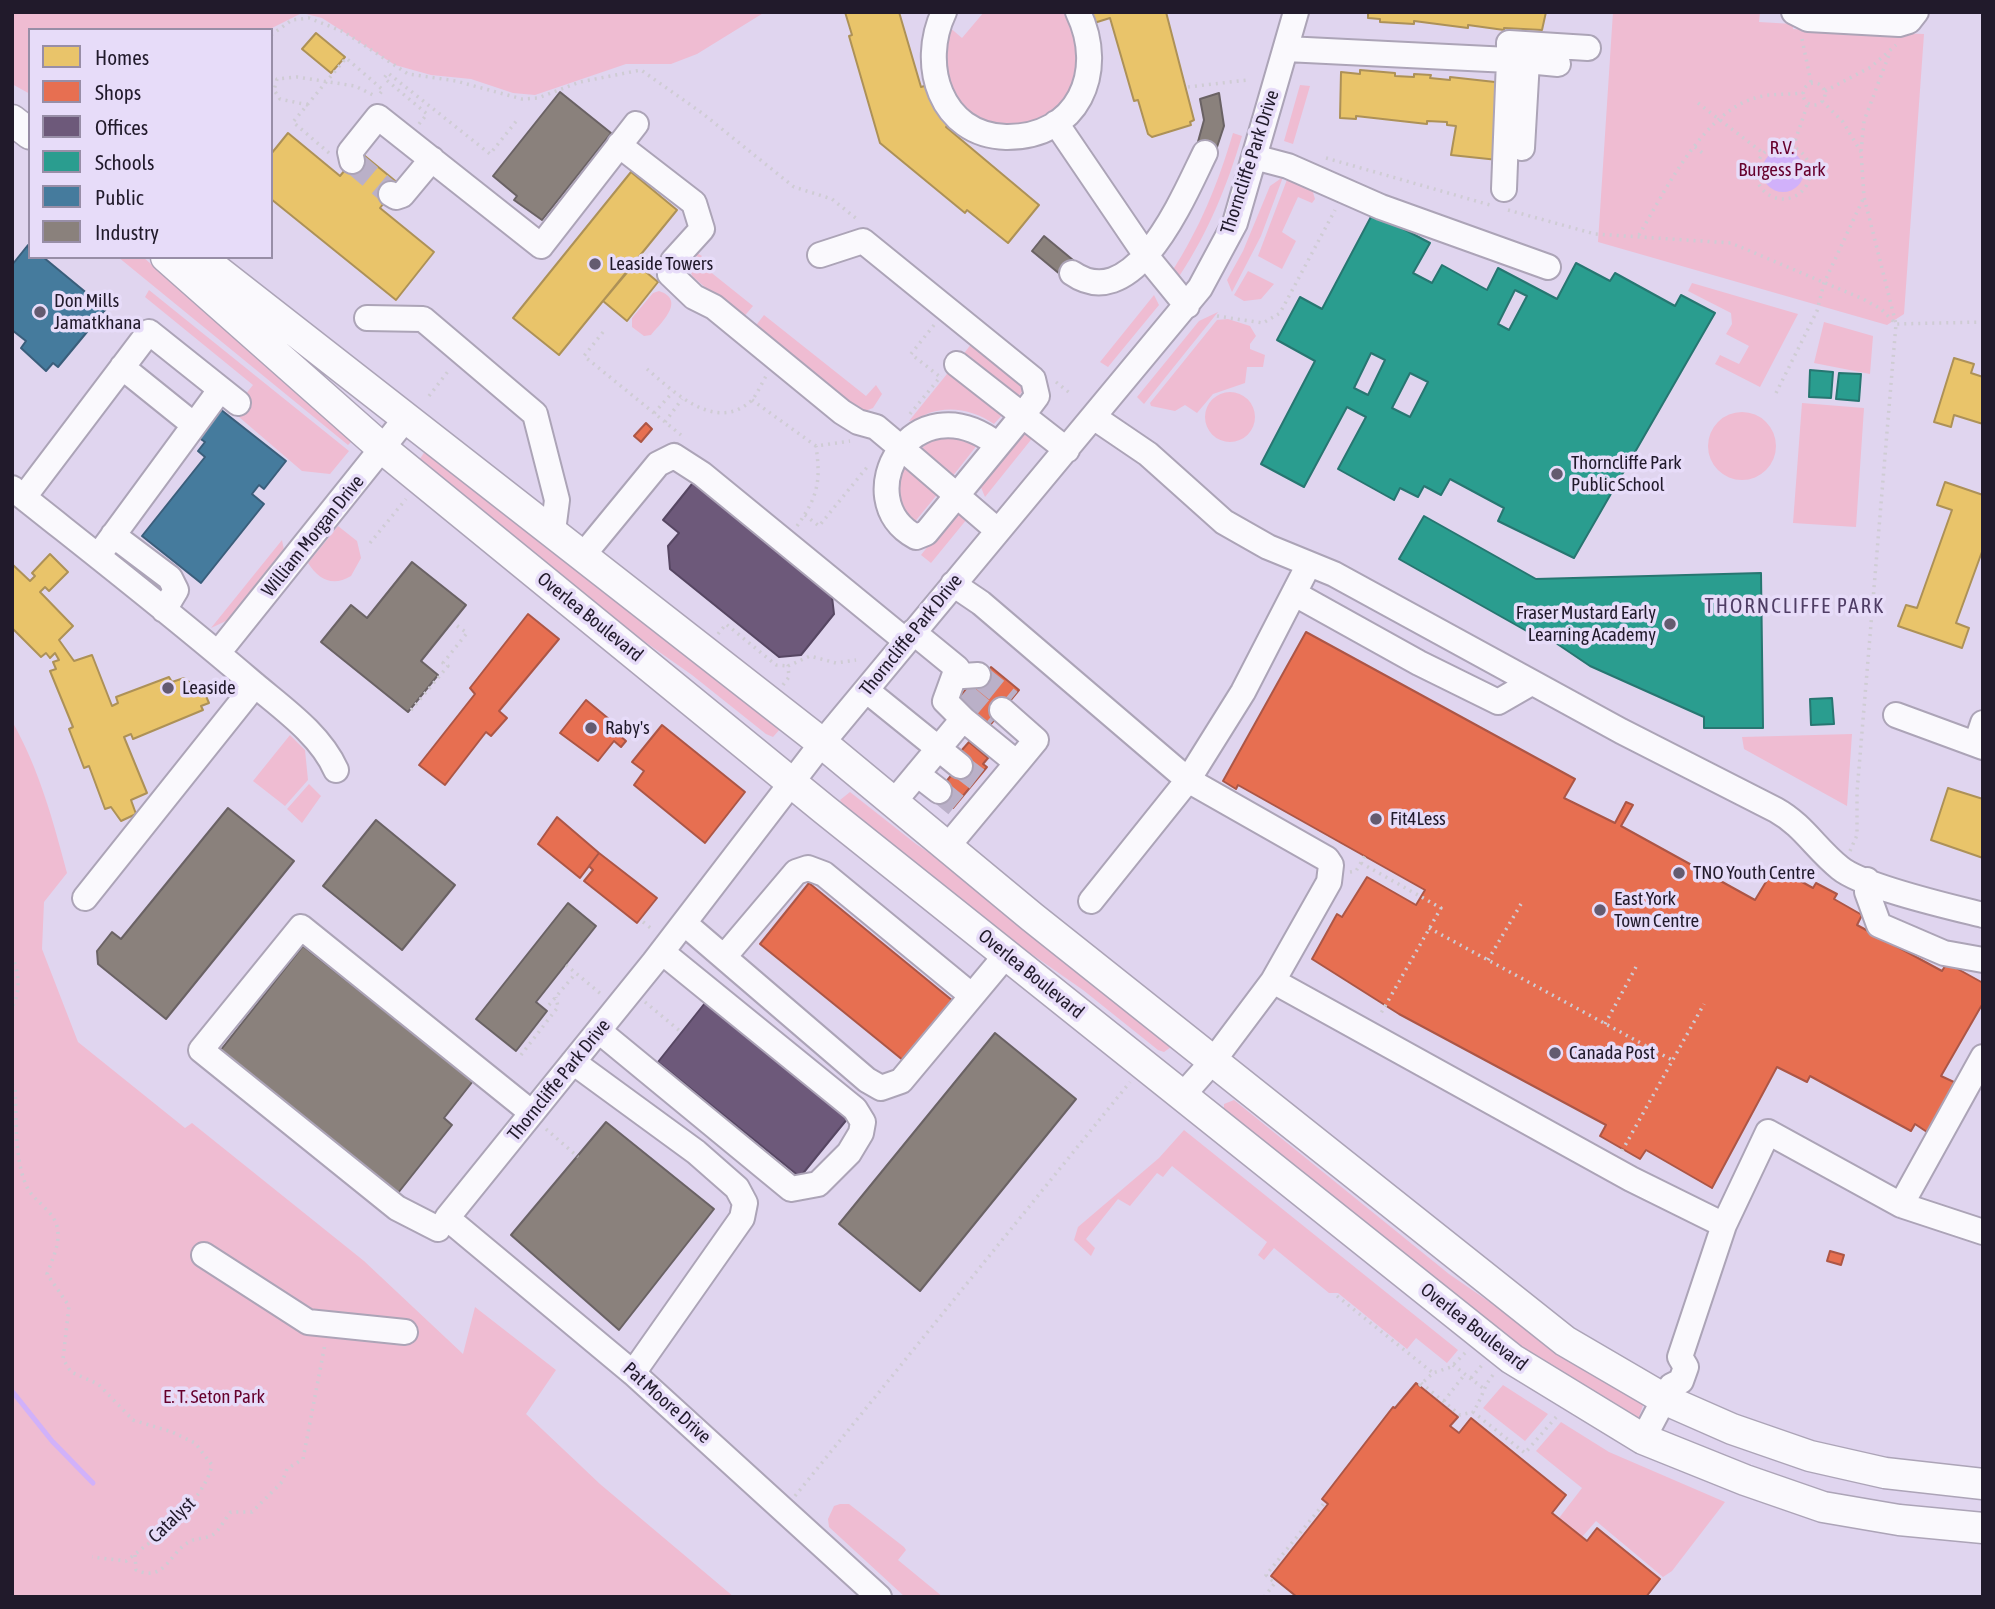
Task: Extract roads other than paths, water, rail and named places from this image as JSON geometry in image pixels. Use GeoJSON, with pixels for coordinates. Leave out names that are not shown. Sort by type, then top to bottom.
{"type":"FeatureCollection","features":[{"type":"Feature","properties":{"kind":"main road","name":"Overlea Boulevard"},"geometry":{"type":"LineString","coordinates":[[168,259],[383,449],[792,782],[1512,1359],[1643,1438],[1745,1480],[1823,1507],[1899,1520],[1983,1528]]}},
{"type":"Feature","properties":{"kind":"main road"},"geometry":{"type":"LineString","coordinates":[[203,259],[584,554],[822,743],[947,847],[1565,1341],[1732,1429],[1810,1456],[1885,1473],[1983,1483]]}},
{"type":"Feature","properties":{"kind":"street"},"geometry":{"type":"LineString","coordinates":[[944,12],[933,38],[932,66],[939,92],[955,114],[978,130],[1004,137],[1031,135],[1056,123],[1075,106],[1087,84],[1091,58],[1088,33],[1078,12]]}},
{"type":"Feature","properties":{"kind":"street","name":"Thorncliffe Park Drive"},"geometry":{"type":"LineString","coordinates":[[442,1224],[538,1121],[573,1062],[662,952],[822,743],[997,530],[1095,418],[1187,306],[1235,223],[1296,12]]}},
{"type":"Feature","properties":{"kind":"street"},"geometry":{"type":"LineString","coordinates":[[1794,12],[1808,19],[1910,18]]}},
{"type":"Feature","properties":{"kind":"street"},"geometry":{"type":"LineString","coordinates":[[1521,169],[1518,60],[1509,43],[1588,48]]}},
{"type":"Feature","properties":{"kind":"street"},"geometry":{"type":"LineString","coordinates":[[1286,49],[1558,64]]}},
{"type":"Feature","properties":{"kind":"street"},"geometry":{"type":"LineString","coordinates":[[1504,189],[1518,60]]}},
{"type":"Feature","properties":{"kind":"street"},"geometry":{"type":"LineString","coordinates":[[340,155],[350,152],[379,117],[541,246],[636,124]]}},
{"type":"Feature","properties":{"kind":"street"},"geometry":{"type":"LineString","coordinates":[[1056,123],[1147,257],[1187,306]]}},
{"type":"Feature","properties":{"kind":"street"},"geometry":{"type":"LineString","coordinates":[[619,145],[694,203],[702,229],[673,261],[670,274],[694,297],[714,307],[842,412],[858,422],[876,427],[997,530]]}},
{"type":"Feature","properties":{"kind":"street"},"geometry":{"type":"LineString","coordinates":[[1072,273],[1089,282],[1105,282],[1147,257],[1180,203],[1205,153]]}},
{"type":"Feature","properties":{"kind":"street"},"geometry":{"type":"LineString","coordinates":[[1254,157],[1288,166],[1381,207],[1548,267]]}},
{"type":"Feature","properties":{"kind":"street"},"geometry":{"type":"LineString","coordinates":[[391,194],[396,197],[402,195],[432,159]]}},
{"type":"Feature","properties":{"kind":"street"},"geometry":{"type":"LineString","coordinates":[[820,255],[863,242],[1033,379],[1037,396],[1022,416],[926,533],[916,537],[905,531],[894,517],[887,491],[892,463],[907,452],[916,434],[945,423],[980,431],[998,445]]}},
{"type":"Feature","properties":{"kind":"street"},"geometry":{"type":"LineString","coordinates":[[368,318],[423,319],[535,414],[557,500],[553,531]]}},
{"type":"Feature","properties":{"kind":"street"},"geometry":{"type":"LineString","coordinates":[[98,556],[194,425],[229,396],[149,332],[18,492],[255,685],[317,740],[336,770]]}},
{"type":"Feature","properties":{"kind":"street"},"geometry":{"type":"LineString","coordinates":[[957,364],[1067,450]]}},
{"type":"Feature","properties":{"kind":"street"},"geometry":{"type":"LineString","coordinates":[[122,367],[194,425]]}},
{"type":"Feature","properties":{"kind":"street","name":"William Morgan Drive"},"geometry":{"type":"LineString","coordinates":[[218,653],[407,417]]}},
{"type":"Feature","properties":{"kind":"street"},"geometry":{"type":"LineString","coordinates":[[1095,418],[1148,454],[1224,522],[1268,547],[1334,574],[1531,683],[1796,822],[1841,869],[1867,880],[1983,915]]}},
{"type":"Feature","properties":{"kind":"street"},"geometry":{"type":"LineString","coordinates":[[584,554],[658,464],[674,456],[702,474],[966,679],[945,701],[1017,763]]}},
{"type":"Feature","properties":{"kind":"street"},"geometry":{"type":"LineString","coordinates":[[113,535],[170,578],[176,590],[164,610]]}},
{"type":"Feature","properties":{"kind":"street"},"geometry":{"type":"LineString","coordinates":[[1091,901],[1188,780],[1243,692],[1309,564]]}},
{"type":"Feature","properties":{"kind":"street"},"geometry":{"type":"LineString","coordinates":[[953,584],[981,603],[1188,780],[1292,836],[1327,859],[1331,865],[1329,882],[1273,981],[1213,1061],[1182,1096]]}},
{"type":"Feature","properties":{"kind":"street"},"geometry":{"type":"LineString","coordinates":[[1295,594],[1419,663],[1498,702],[1531,683]]}},
{"type":"Feature","properties":{"kind":"street"},"geometry":{"type":"LineString","coordinates":[[85,898],[255,685]]}},
{"type":"Feature","properties":{"kind":"street"},"geometry":{"type":"LineString","coordinates":[[866,690],[928,761],[966,792]]}},
{"type":"Feature","properties":{"kind":"street"},"geometry":{"type":"LineString","coordinates":[[1896,715],[1980,738]]}},
{"type":"Feature","properties":{"kind":"street"},"geometry":{"type":"LineString","coordinates":[[893,803],[963,719]]}},
{"type":"Feature","properties":{"kind":"street"},"geometry":{"type":"LineString","coordinates":[[1012,719],[1017,763]]}},
{"type":"Feature","properties":{"kind":"street"},"geometry":{"type":"LineString","coordinates":[[928,761],[966,792]]}},
{"type":"Feature","properties":{"kind":"street"},"geometry":{"type":"LineString","coordinates":[[947,847],[966,792],[1017,763]]}},
{"type":"Feature","properties":{"kind":"street"},"geometry":{"type":"LineString","coordinates":[[724,957],[796,872],[808,868],[824,874],[971,995]]}},
{"type":"Feature","properties":{"kind":"street"},"geometry":{"type":"LineString","coordinates":[[1867,880],[1867,892],[1879,925],[1944,953],[1983,960]]}},
{"type":"Feature","properties":{"kind":"street"},"geometry":{"type":"LineString","coordinates":[[684,923],[881,1088],[901,1081],[1007,954]]}},
{"type":"Feature","properties":{"kind":"street","name":"Pat Moore Drive"},"geometry":{"type":"LineString","coordinates":[[538,1121],[301,927],[201,1049],[397,1208],[442,1224],[634,1373],[879,1597]]}},
{"type":"Feature","properties":{"kind":"street"},"geometry":{"type":"LineString","coordinates":[[599,1031],[791,1189],[818,1184],[849,1153],[861,1133],[863,1122],[855,1109],[662,952]]}},
{"type":"Feature","properties":{"kind":"street"},"geometry":{"type":"LineString","coordinates":[[1273,981],[1613,1169],[1724,1225]]}},
{"type":"Feature","properties":{"kind":"street"},"geometry":{"type":"LineString","coordinates":[[1901,1205],[1983,1057]]}},
{"type":"Feature","properties":{"kind":"street"},"geometry":{"type":"LineString","coordinates":[[573,1062],[696,1152],[737,1188],[745,1203],[742,1218],[634,1373]]}},
{"type":"Feature","properties":{"kind":"street"},"geometry":{"type":"LineString","coordinates":[[1643,1438],[1668,1393],[1681,1381],[1686,1367],[1680,1357],[1724,1225],[1768,1132],[1901,1205],[1983,1232]]}},
{"type":"Feature","properties":{"kind":"street"},"geometry":{"type":"LineString","coordinates":[[204,1255],[308,1322],[405,1332]]}},
{"type":"Feature","properties":{"kind":"waterway"},"geometry":{"type":"LineString","coordinates":[[12,1391],[52,1441],[93,1483]]}},
{"type":"Feature","properties":{"kind":"tunnel"},"geometry":{"type":"LineString","coordinates":[[352,161],[391,194]]}},
{"type":"Feature","properties":{"kind":"tunnel"},"geometry":{"type":"LineString","coordinates":[[978,675],[1010,701]]}},
{"type":"Feature","properties":{"kind":"tunnel"},"geometry":{"type":"LineString","coordinates":[[963,694],[994,720]]}},
{"type":"Feature","properties":{"kind":"tunnel"},"geometry":{"type":"LineString","coordinates":[[960,766],[977,779]]}},
{"type":"Feature","properties":{"kind":"tunnel"},"geometry":{"type":"LineString","coordinates":[[939,791],[956,805]]}},
{"type":"Feature","properties":{"kind":"place","name":"Leaside Towers"},"geometry":{"type":"Point","coordinates":[595,264]}},
{"type":"Feature","properties":{"kind":"place","name":"Don Mills Jamatkhana"},"geometry":{"type":"Point","coordinates":[40,312]}},
{"type":"Feature","properties":{"kind":"place","name":"Thorncliffe Park Public School"},"geometry":{"type":"Point","coordinates":[1557,474]}},
{"type":"Feature","properties":{"kind":"place","name":"Fraser Mustard Early Learning Academy"},"geometry":{"type":"Point","coordinates":[1670,624]}},
{"type":"Feature","properties":{"kind":"place","name":"Leaside"},"geometry":{"type":"Point","coordinates":[168,688]}},
{"type":"Feature","properties":{"kind":"place","name":"Raby's"},"geometry":{"type":"Point","coordinates":[591,728]}},
{"type":"Feature","properties":{"kind":"place","name":"Fit4Less"},"geometry":{"type":"Point","coordinates":[1376,819]}},
{"type":"Feature","properties":{"kind":"place","name":"TNO Youth Centre"},"geometry":{"type":"Point","coordinates":[1679,873]}},
{"type":"Feature","properties":{"kind":"place","name":"East York Town Centre"},"geometry":{"type":"Point","coordinates":[1600,910]}},
{"type":"Feature","properties":{"kind":"place","name":"Canada Post"},"geometry":{"type":"Point","coordinates":[1555,1053]}},
{"type":"Feature","properties":{"kind":"district","name":"THORNCLIFFE PARK"},"geometry":{"type":"Point","coordinates":[1795,606]}},
{"type":"Feature","properties":{"kind":"park label","name":"R.V. Burgess Park"},"geometry":{"type":"Point","coordinates":[1782,159]}},
{"type":"Feature","properties":{"kind":"park label","name":"E. T. Seton Park"},"geometry":{"type":"Point","coordinates":[214,1397]}}]}
